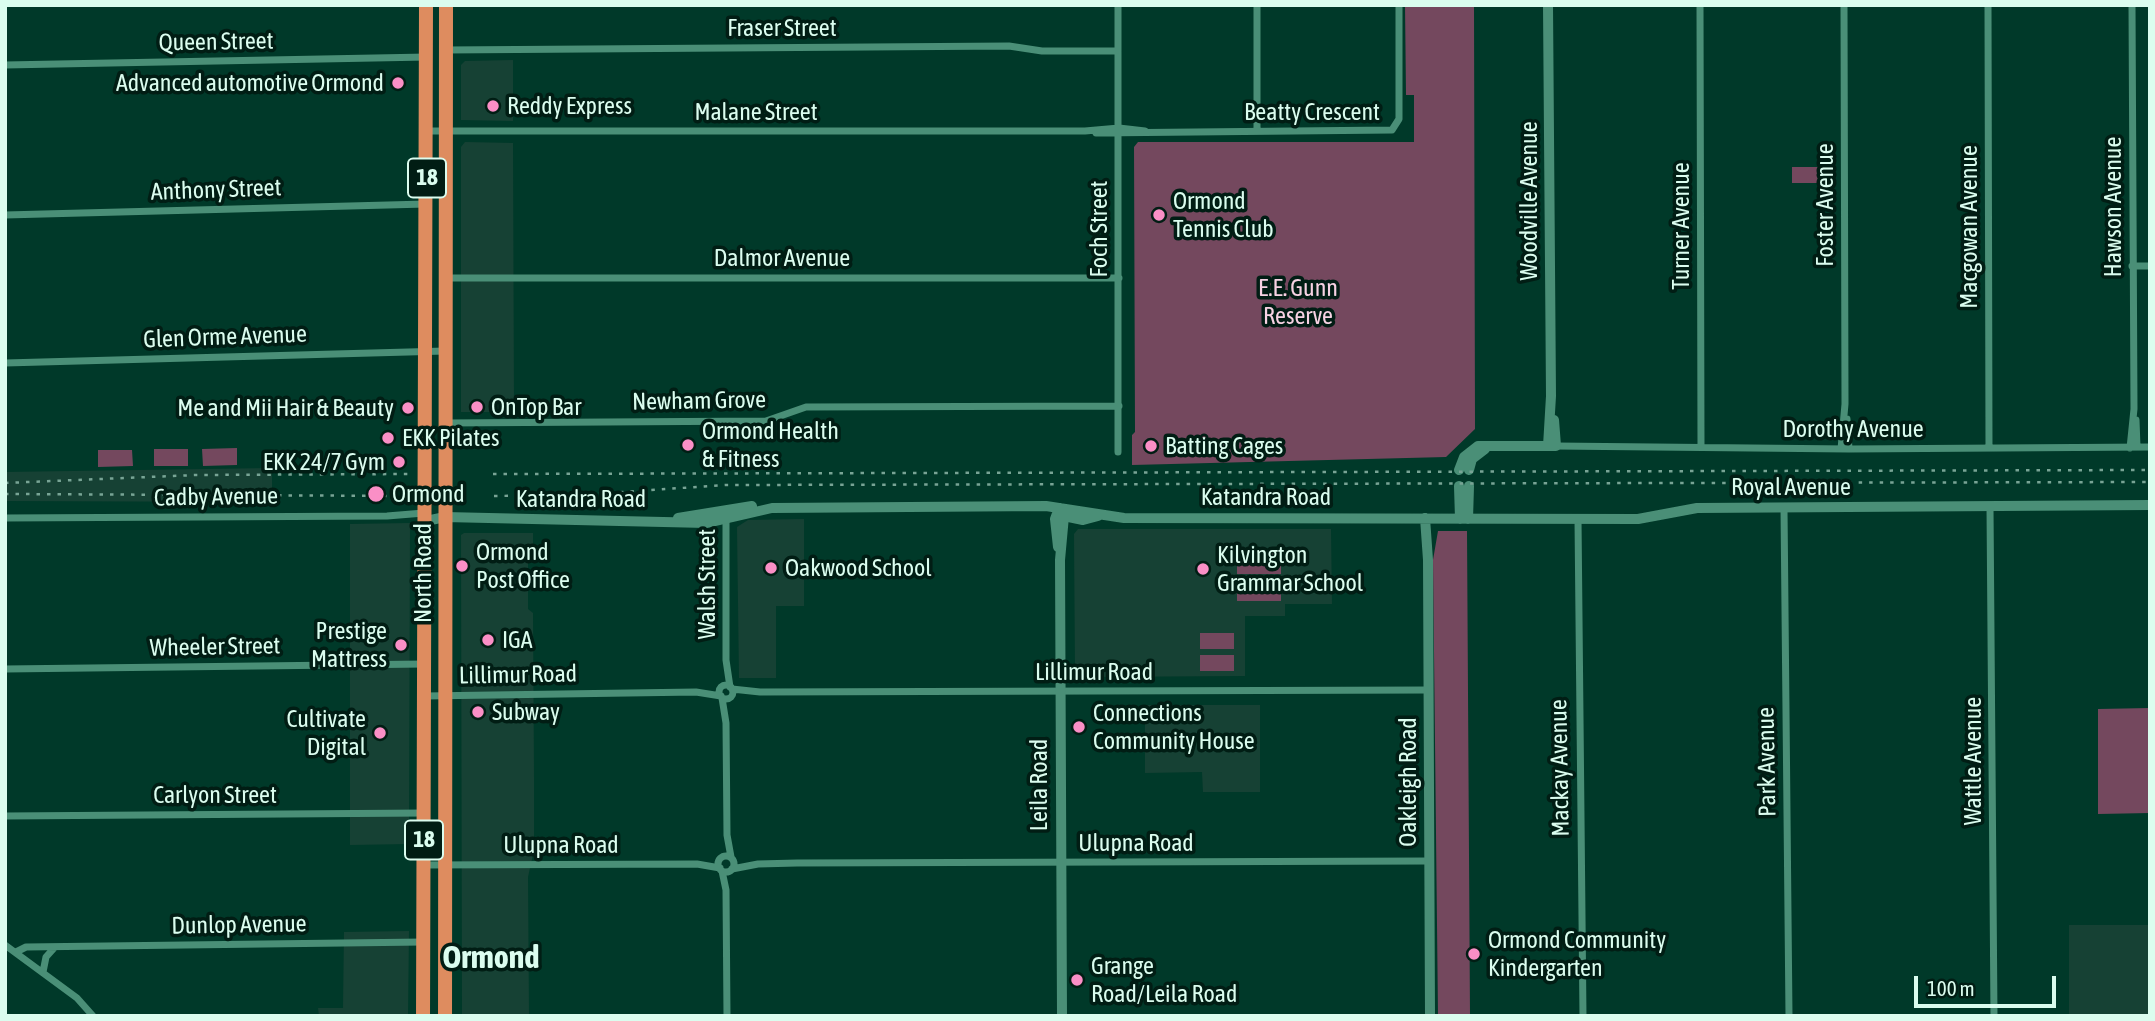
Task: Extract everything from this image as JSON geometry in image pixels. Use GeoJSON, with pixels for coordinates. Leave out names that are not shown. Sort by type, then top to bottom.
{"type":"FeatureCollection","features":[{"type":"Feature","properties":{"kind":"highway","name":"North Road"},"geometry":{"type":"LineString","coordinates":[[423,1016],[426,5]]}},
{"type":"Feature","properties":{"kind":"highway","name":"North Road"},"geometry":{"type":"LineString","coordinates":[[445,1016],[446,5]]}},
{"type":"Feature","properties":{"kind":"highway"},"geometry":{"type":"LineString","coordinates":[[423,994],[444,993]]}},
{"type":"Feature","properties":{"kind":"street","name":"Foch Street"},"geometry":{"type":"LineString","coordinates":[[1118,5],[1118,452]]}},
{"type":"Feature","properties":{"kind":"street"},"geometry":{"type":"LineString","coordinates":[[1257,5],[1257,131]]}},
{"type":"Feature","properties":{"kind":"street","name":"Beatty Crescent"},"geometry":{"type":"LineString","coordinates":[[1119,131],[1386,132],[1395,129],[1399,119],[1399,5]]}},
{"type":"Feature","properties":{"kind":"street","name":"Woodville Avenue"},"geometry":{"type":"LineString","coordinates":[[1548,5],[1552,446]]}},
{"type":"Feature","properties":{"kind":"street","name":"Turner Avenue"},"geometry":{"type":"LineString","coordinates":[[1700,5],[1701,447]]}},
{"type":"Feature","properties":{"kind":"street","name":"Foster Avenue"},"geometry":{"type":"LineString","coordinates":[[1844,5],[1845,449]]}},
{"type":"Feature","properties":{"kind":"street","name":"Macgowan Avenue"},"geometry":{"type":"LineString","coordinates":[[1988,5],[1989,448]]}},
{"type":"Feature","properties":{"kind":"street","name":"Hawson Avenue"},"geometry":{"type":"LineString","coordinates":[[2132,5],[2134,448]]}},
{"type":"Feature","properties":{"kind":"street","name":"Fraser Street"},"geometry":{"type":"LineString","coordinates":[[446,50],[1009,46],[1042,51],[1118,51]]}},
{"type":"Feature","properties":{"kind":"street","name":"Queen Street"},"geometry":{"type":"LineString","coordinates":[[5,65],[427,57]]}},
{"type":"Feature","properties":{"kind":"street","name":"Malane Street"},"geometry":{"type":"LineString","coordinates":[[427,131],[1119,131]]}},
{"type":"Feature","properties":{"kind":"street","name":"Anthony Street"},"geometry":{"type":"LineString","coordinates":[[5,215],[427,204]]}},
{"type":"Feature","properties":{"kind":"street"},"geometry":{"type":"LineString","coordinates":[[2132,266],[2150,266]]}},
{"type":"Feature","properties":{"kind":"street","name":"Dalmor Avenue"},"geometry":{"type":"LineString","coordinates":[[445,278],[1119,278]]}},
{"type":"Feature","properties":{"kind":"street","name":"Glen Orme Avenue"},"geometry":{"type":"LineString","coordinates":[[5,363],[445,351]]}},
{"type":"Feature","properties":{"kind":"street","name":"Newham Grove"},"geometry":{"type":"LineString","coordinates":[[445,423],[766,421],[806,407],[1119,405]]}},
{"type":"Feature","properties":{"kind":"street"},"geometry":{"type":"LineString","coordinates":[[1464,470],[1472,459],[1491,446],[1552,446]]}},
{"type":"Feature","properties":{"kind":"street","name":"Dorothy Avenue"},"geometry":{"type":"LineString","coordinates":[[1552,446],[1845,449],[2150,447]]}},
{"type":"Feature","properties":{"kind":"street"},"geometry":{"type":"LineString","coordinates":[[1464,486],[1464,519]]}},
{"type":"Feature","properties":{"kind":"street","name":"Royal Avenue"},"geometry":{"type":"LineString","coordinates":[[1429,518],[1647,519],[1689,509],[2150,505]]}},
{"type":"Feature","properties":{"kind":"street","name":"Katandra Road"},"geometry":{"type":"LineString","coordinates":[[426,517],[445,521],[665,520],[772,508],[1036,507],[1060,513],[1098,516],[1429,518]]}},
{"type":"Feature","properties":{"kind":"street","name":"Wattle Avenue"},"geometry":{"type":"LineString","coordinates":[[1990,507],[1994,1016]]}},
{"type":"Feature","properties":{"kind":"street","name":"Park Avenue"},"geometry":{"type":"LineString","coordinates":[[1784,508],[1789,1016]]}},
{"type":"Feature","properties":{"kind":"street","name":"Leila Road"},"geometry":{"type":"LineString","coordinates":[[1060,513],[1061,1014]]}},
{"type":"Feature","properties":{"kind":"street","name":"Walsh Street"},"geometry":{"type":"LineString","coordinates":[[726,514],[727,835],[724,862],[727,1016]]}},
{"type":"Feature","properties":{"kind":"street","name":"Cadby Avenue"},"geometry":{"type":"LineString","coordinates":[[5,518],[426,517]]}},
{"type":"Feature","properties":{"kind":"street","name":"Oakleigh Road"},"geometry":{"type":"LineString","coordinates":[[1429,518],[1430,1016]]}},
{"type":"Feature","properties":{"kind":"street","name":"Mackay Avenue"},"geometry":{"type":"LineString","coordinates":[[1578,519],[1583,1016]]}},
{"type":"Feature","properties":{"kind":"street","name":"Wheeler Street"},"geometry":{"type":"LineString","coordinates":[[5,669],[425,664]]}},
{"type":"Feature","properties":{"kind":"street","name":"Lillimur Road"},"geometry":{"type":"LineString","coordinates":[[425,696],[696,692],[1429,690]]}},
{"type":"Feature","properties":{"kind":"street","name":"Carlyon Street"},"geometry":{"type":"LineString","coordinates":[[5,816],[425,813]]}},
{"type":"Feature","properties":{"kind":"street","name":"Ulupna Road"},"geometry":{"type":"LineString","coordinates":[[424,864],[1429,861]]}},
{"type":"Feature","properties":{"kind":"street","name":"Walsh Street"},"geometry":{"type":"LineString","coordinates":[[724,862],[732,870],[726,890]]}},
{"type":"Feature","properties":{"kind":"street","name":"Ulupna Road"},"geometry":{"type":"LineString","coordinates":[[724,862],[732,870],[758,864]]}},
{"type":"Feature","properties":{"kind":"street","name":"Dunlop Avenue"},"geometry":{"type":"LineString","coordinates":[[16,952],[24,947],[56,946],[423,942]]}},
{"type":"Feature","properties":{"kind":"street"},"geometry":{"type":"LineString","coordinates":[[5,945],[77,998],[93,1016]]}},
{"type":"Feature","properties":{"kind":"street"},"geometry":{"type":"LineString","coordinates":[[43,972],[46,957],[56,946]]}},
{"type":"Feature","properties":{"kind":"shaded area"},"geometry":{"type":"Polygon","coordinates":[[[513,60],[513,121],[461,120],[461,65],[465,61],[513,60]]]}},
{"type":"Feature","properties":{"kind":"shaded area"},"geometry":{"type":"Polygon","coordinates":[[[465,142],[513,143],[514,412],[461,412],[461,147],[465,142]]]}},
{"type":"Feature","properties":{"kind":"shaded area"},"geometry":{"type":"Polygon","coordinates":[[[272,468],[272,502],[5,501],[5,472],[272,468]]]}},
{"type":"Feature","properties":{"kind":"shaded area","name":"Oakwood School"},"geometry":{"type":"Polygon","coordinates":[[[804,519],[804,606],[776,606],[776,678],[739,678],[737,527],[748,520],[804,519]]]}},
{"type":"Feature","properties":{"kind":"shaded area"},"geometry":{"type":"Polygon","coordinates":[[[410,523],[409,844],[350,845],[350,524],[410,523]]]}},
{"type":"Feature","properties":{"kind":"shaded area","name":"Kilvington Grammar School"},"geometry":{"type":"Polygon","coordinates":[[[1078,529],[1331,529],[1332,604],[1285,604],[1285,616],[1245,616],[1245,676],[1081,677],[1075,672],[1074,534],[1078,529]]]}},
{"type":"Feature","properties":{"kind":"shaded area"},"geometry":{"type":"Polygon","coordinates":[[[533,533],[533,562],[528,562],[528,609],[533,613],[534,777],[534,850],[528,877],[529,1016],[462,1016],[461,535],[533,533]]]}},
{"type":"Feature","properties":{"kind":"shaded area"},"geometry":{"type":"Polygon","coordinates":[[[1145,705],[1260,705],[1260,792],[1203,792],[1202,772],[1145,773],[1145,705]]]}},
{"type":"Feature","properties":{"kind":"shaded area"},"geometry":{"type":"Polygon","coordinates":[[[2069,925],[2150,925],[2150,1016],[2069,1016],[2069,925]]]}},
{"type":"Feature","properties":{"kind":"shaded area"},"geometry":{"type":"Polygon","coordinates":[[[409,931],[408,1016],[319,1016],[318,1008],[343,1008],[344,932],[409,931]]]}},
{"type":"Feature","properties":{"kind":"green space","name":"E.E. Gunn Reserve"},"geometry":{"type":"Polygon","coordinates":[[[1405,5],[1474,5],[1475,429],[1446,457],[1132,465],[1132,435],[1135,432],[1134,147],[1138,142],[1414,142],[1414,95],[1406,95],[1405,5]]]}},
{"type":"Feature","properties":{"kind":"green space"},"geometry":{"type":"Polygon","coordinates":[[[1792,167],[1826,167],[1826,183],[1792,183],[1792,167]]]}},
{"type":"Feature","properties":{"kind":"green space"},"geometry":{"type":"Polygon","coordinates":[[[237,448],[237,465],[203,466],[202,449],[237,448]]]}},
{"type":"Feature","properties":{"kind":"green space"},"geometry":{"type":"Polygon","coordinates":[[[154,449],[188,449],[188,466],[154,466],[154,449]]]}},
{"type":"Feature","properties":{"kind":"green space"},"geometry":{"type":"Polygon","coordinates":[[[98,450],[132,450],[133,466],[98,467],[98,450]]]}},
{"type":"Feature","properties":{"kind":"green space"},"geometry":{"type":"Polygon","coordinates":[[[1438,531],[1467,531],[1470,1016],[1438,1016],[1433,560],[1438,531]]]}},
{"type":"Feature","properties":{"kind":"green space"},"geometry":{"type":"Polygon","coordinates":[[[1237,552],[1281,552],[1281,574],[1237,574],[1237,552]]]}},
{"type":"Feature","properties":{"kind":"green space"},"geometry":{"type":"Polygon","coordinates":[[[1237,580],[1281,580],[1281,601],[1237,601],[1237,580]]]}},
{"type":"Feature","properties":{"kind":"green space"},"geometry":{"type":"Polygon","coordinates":[[[1200,633],[1234,633],[1234,649],[1200,649],[1200,633]]]}},
{"type":"Feature","properties":{"kind":"green space"},"geometry":{"type":"Polygon","coordinates":[[[1200,655],[1234,655],[1234,671],[1200,671],[1200,655]]]}},
{"type":"Feature","properties":{"kind":"green space"},"geometry":{"type":"Polygon","coordinates":[[[2150,708],[2150,813],[2098,814],[2098,709],[2150,708]]]}},
{"type":"Feature","properties":{"kind":"railway"},"geometry":{"type":"LineString","coordinates":[[493,474],[2150,470]]}},
{"type":"Feature","properties":{"kind":"railway"},"geometry":{"type":"LineString","coordinates":[[5,483],[196,475],[411,474]]}},
{"type":"Feature","properties":{"kind":"railway"},"geometry":{"type":"LineString","coordinates":[[494,496],[578,495],[725,485],[2150,482]]}},
{"type":"Feature","properties":{"kind":"railway"},"geometry":{"type":"LineString","coordinates":[[5,494],[411,496]]}},
{"type":"Feature","properties":{"kind":"place","name":"Advanced automotive Ormond"},"geometry":{"type":"Point","coordinates":[398,83]}},
{"type":"Feature","properties":{"kind":"place","name":"Reddy Express"},"geometry":{"type":"Point","coordinates":[493,106]}},
{"type":"Feature","properties":{"kind":"place","name":"Ormond Tennis Club"},"geometry":{"type":"Point","coordinates":[1159,215]}},
{"type":"Feature","properties":{"kind":"place","name":"OnTop Bar"},"geometry":{"type":"Point","coordinates":[477,407]}},
{"type":"Feature","properties":{"kind":"place","name":"Me and Mii Hair & Beauty"},"geometry":{"type":"Point","coordinates":[408,408]}},
{"type":"Feature","properties":{"kind":"place","name":"EKK Pilates"},"geometry":{"type":"Point","coordinates":[388,438]}},
{"type":"Feature","properties":{"kind":"place","name":"Ormond Health & Fitness"},"geometry":{"type":"Point","coordinates":[688,445]}},
{"type":"Feature","properties":{"kind":"place","name":"Batting Cages"},"geometry":{"type":"Point","coordinates":[1151,446]}},
{"type":"Feature","properties":{"kind":"place","name":"EKK 24/7 Gym"},"geometry":{"type":"Point","coordinates":[399,462]}},
{"type":"Feature","properties":{"kind":"place","name":"Ormond"},"geometry":{"type":"Point","coordinates":[376,494]}},
{"type":"Feature","properties":{"kind":"place","name":"Ormond Post Office"},"geometry":{"type":"Point","coordinates":[462,566]}},
{"type":"Feature","properties":{"kind":"place","name":"Oakwood School"},"geometry":{"type":"Point","coordinates":[771,568]}},
{"type":"Feature","properties":{"kind":"place","name":"Kilvington Grammar School"},"geometry":{"type":"Point","coordinates":[1203,569]}},
{"type":"Feature","properties":{"kind":"place","name":"IGA"},"geometry":{"type":"Point","coordinates":[488,640]}},
{"type":"Feature","properties":{"kind":"place","name":"Prestige Mattress"},"geometry":{"type":"Point","coordinates":[401,645]}},
{"type":"Feature","properties":{"kind":"place","name":"Subway"},"geometry":{"type":"Point","coordinates":[478,712]}},
{"type":"Feature","properties":{"kind":"place","name":"Connections Community House"},"geometry":{"type":"Point","coordinates":[1079,727]}},
{"type":"Feature","properties":{"kind":"place","name":"Cultivate Digital"},"geometry":{"type":"Point","coordinates":[380,733]}},
{"type":"Feature","properties":{"kind":"place","name":"Ormond Community Kindergarten"},"geometry":{"type":"Point","coordinates":[1474,954]}},
{"type":"Feature","properties":{"kind":"place","name":"Grange Road/Leila Road"},"geometry":{"type":"Point","coordinates":[1077,980]}},
{"type":"Feature","properties":{"kind":"district","name":"Ormond"},"geometry":{"type":"Point","coordinates":[491,958]}}]}
